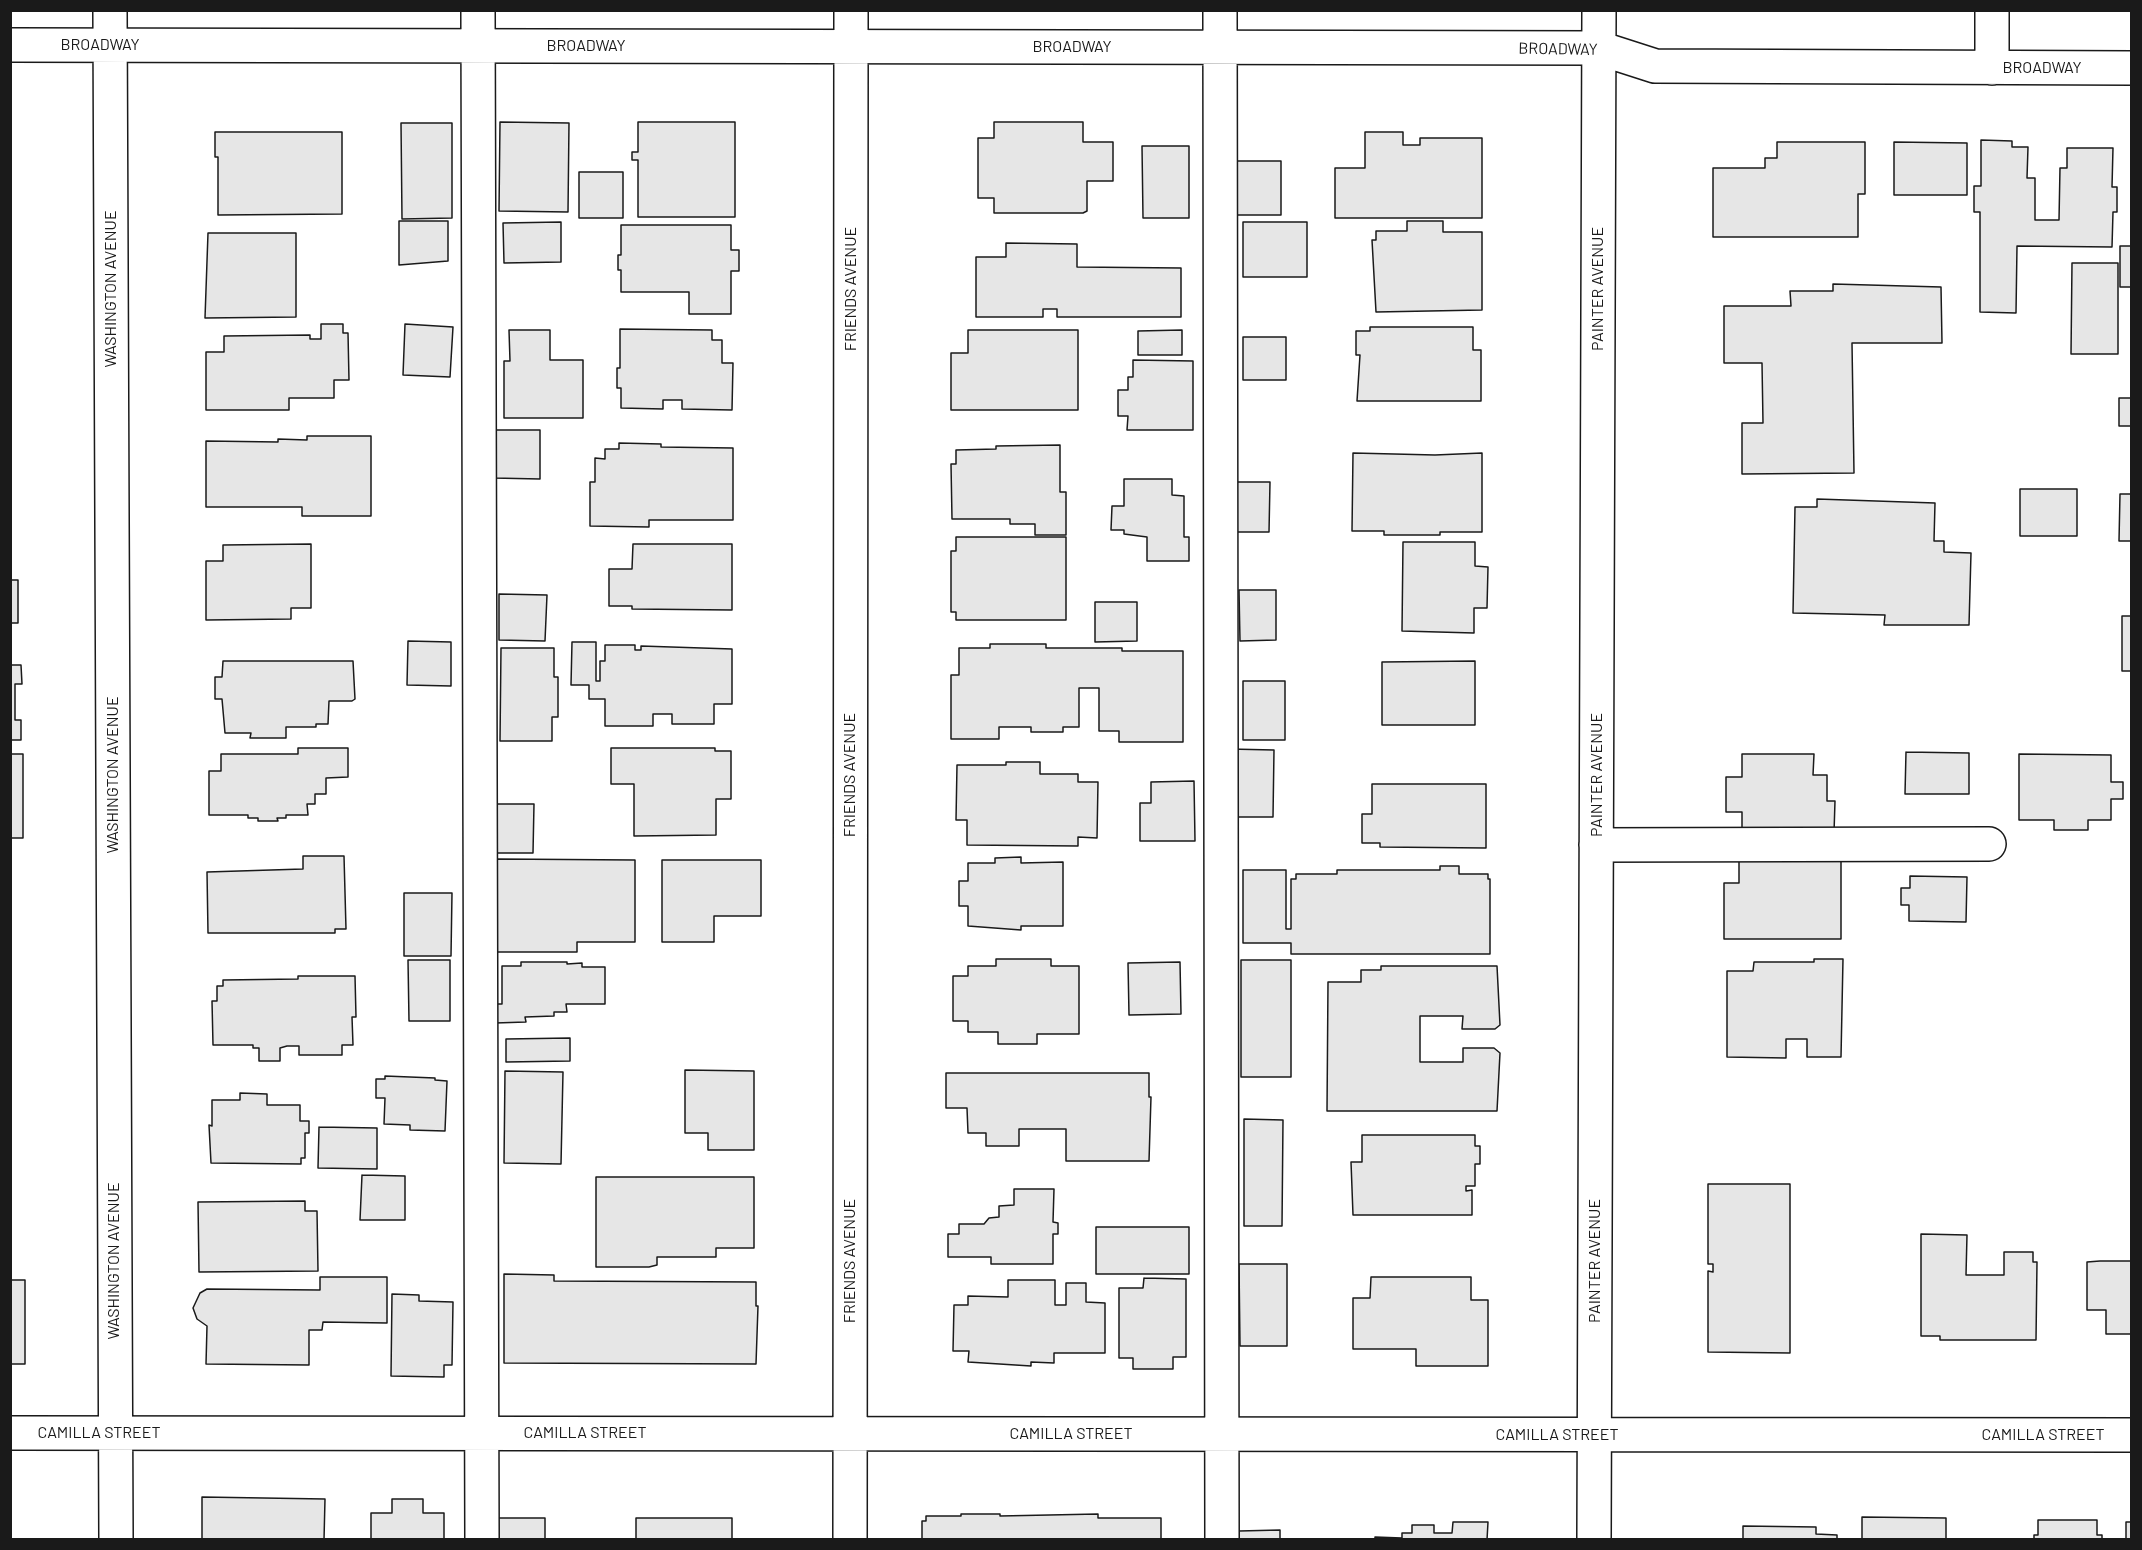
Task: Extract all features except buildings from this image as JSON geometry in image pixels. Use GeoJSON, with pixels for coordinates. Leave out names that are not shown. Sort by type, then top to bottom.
{"type":"FeatureCollection","features":[{"type":"Feature","properties":{"kind":"street","name":"WASHINGTON AVENUE"},"geometry":{"type":"LineString","coordinates":[[110,10],[116,1539]]}},
{"type":"Feature","properties":{"kind":"street"},"geometry":{"type":"LineString","coordinates":[[478,10],[482,1539]]}},
{"type":"Feature","properties":{"kind":"street","name":"FRIENDS AVENUE"},"geometry":{"type":"LineString","coordinates":[[850,1539],[851,10]]}},
{"type":"Feature","properties":{"kind":"street"},"geometry":{"type":"LineString","coordinates":[[1220,10],[1222,1539]]}},
{"type":"Feature","properties":{"kind":"street","name":"PAINTER AVENUE"},"geometry":{"type":"LineString","coordinates":[[1594,1539],[1599,10]]}},
{"type":"Feature","properties":{"kind":"street"},"geometry":{"type":"LineString","coordinates":[[1992,10],[1992,68]]}},
{"type":"Feature","properties":{"kind":"street","name":"BROADWAY"},"geometry":{"type":"LineString","coordinates":[[10,45],[1599,48],[1654,66],[2132,68]]}},
{"type":"Feature","properties":{"kind":"street"},"geometry":{"type":"LineString","coordinates":[[1596,845],[1989,844]]}},
{"type":"Feature","properties":{"kind":"street","name":"CAMILLA STREET"},"geometry":{"type":"LineString","coordinates":[[10,1433],[2132,1436]]}}]}
